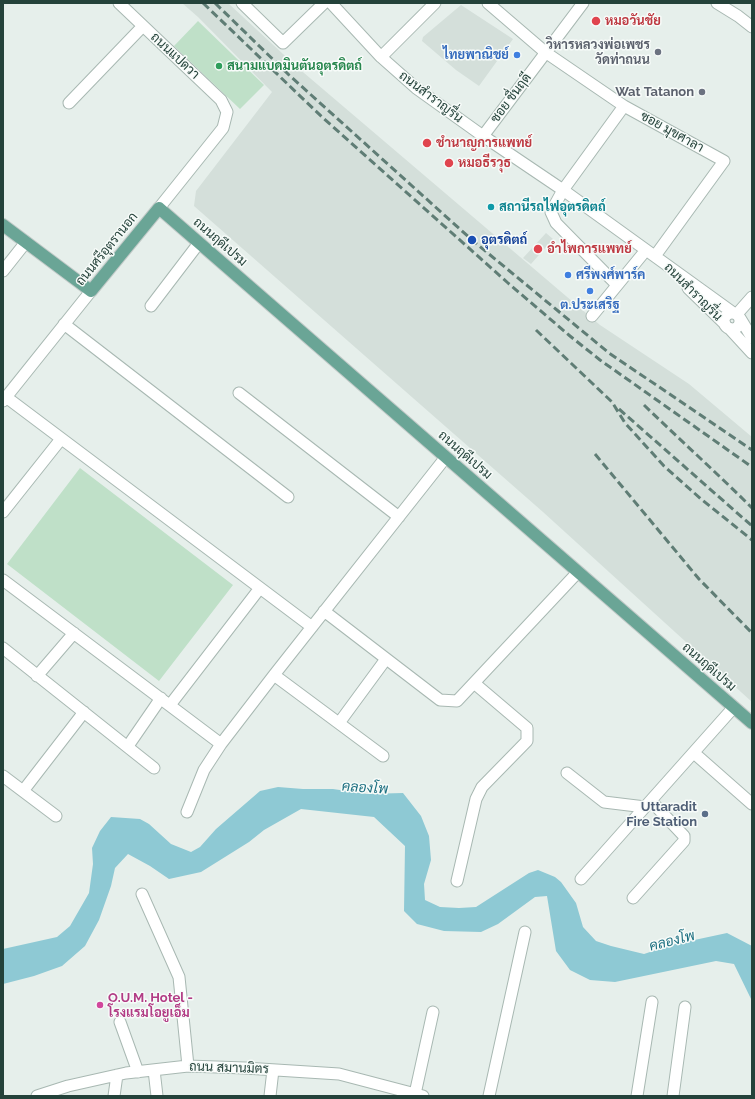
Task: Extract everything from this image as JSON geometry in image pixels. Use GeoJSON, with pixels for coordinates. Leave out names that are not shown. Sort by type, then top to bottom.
{"type":"FeatureCollection","features":[{"type":"Feature","properties":{"kind":"main road","name":"ถนนฤดีเปรม"},"geometry":{"type":"LineString","coordinates":[[159,208],[752,723]]}},
{"type":"Feature","properties":{"kind":"main road","name":"ถนนศรีอุตรานอก"},"geometry":{"type":"LineString","coordinates":[[91,291],[159,208]]}},
{"type":"Feature","properties":{"kind":"main road"},"geometry":{"type":"LineString","coordinates":[[3,225],[91,291]]}},
{"type":"Feature","properties":{"kind":"street","name":"ถนนแปดวา"},"geometry":{"type":"LineString","coordinates":[[119,3],[222,100],[227,112]]}},
{"type":"Feature","properties":{"kind":"street"},"geometry":{"type":"LineString","coordinates":[[242,3],[283,43],[324,3]]}},
{"type":"Feature","properties":{"kind":"street","name":"ถนนสำราญรื่น"},"geometry":{"type":"LineString","coordinates":[[331,3],[381,57],[416,88],[483,136],[563,190],[736,315]]}},
{"type":"Feature","properties":{"kind":"street"},"geometry":{"type":"LineString","coordinates":[[381,57],[435,3]]}},
{"type":"Feature","properties":{"kind":"street","name":"ซอย มุขศาลา"},"geometry":{"type":"LineString","coordinates":[[488,3],[545,52],[624,106],[724,161],[658,258]]}},
{"type":"Feature","properties":{"kind":"street","name":"ซอย ชื่นฤดี"},"geometry":{"type":"LineString","coordinates":[[483,136],[583,3]]}},
{"type":"Feature","properties":{"kind":"street"},"geometry":{"type":"LineString","coordinates":[[717,3],[728,7],[752,27]]}},
{"type":"Feature","properties":{"kind":"street"},"geometry":{"type":"LineString","coordinates":[[69,103],[143,26]]}},
{"type":"Feature","properties":{"kind":"street"},"geometry":{"type":"LineString","coordinates":[[617,285],[556,223],[551,212],[563,190],[624,106]]}},
{"type":"Feature","properties":{"kind":"street","name":"ถนนศรีอุตรานอก"},"geometry":{"type":"LineString","coordinates":[[159,208],[223,128],[227,112]]}},
{"type":"Feature","properties":{"kind":"street"},"geometry":{"type":"LineString","coordinates":[[3,271],[26,242]]}},
{"type":"Feature","properties":{"kind":"street"},"geometry":{"type":"LineString","coordinates":[[151,306],[199,243]]}},
{"type":"Feature","properties":{"kind":"street"},"geometry":{"type":"LineString","coordinates":[[592,316],[646,250]]}},
{"type":"Feature","properties":{"kind":"street","name":"ถนนสำราญรื่น"},"geometry":{"type":"LineString","coordinates":[[658,258],[727,326],[752,353]]}},
{"type":"Feature","properties":{"kind":"street","name":"ถนนศรีอุตรานอก"},"geometry":{"type":"LineString","coordinates":[[4,399],[91,291]]}},
{"type":"Feature","properties":{"kind":"street"},"geometry":{"type":"LineString","coordinates":[[736,315],[750,299]]}},
{"type":"Feature","properties":{"kind":"street"},"geometry":{"type":"LineString","coordinates":[[750,299],[752,313]]}},
{"type":"Feature","properties":{"kind":"street"},"geometry":{"type":"LineString","coordinates":[[727,326],[724,318],[726,315],[752,318]]}},
{"type":"Feature","properties":{"kind":"street"},"geometry":{"type":"LineString","coordinates":[[736,315],[752,338]]}},
{"type":"Feature","properties":{"kind":"street"},"geometry":{"type":"LineString","coordinates":[[64,324],[288,497]]}},
{"type":"Feature","properties":{"kind":"street"},"geometry":{"type":"LineString","coordinates":[[239,393],[399,518]]}},
{"type":"Feature","properties":{"kind":"street"},"geometry":{"type":"LineString","coordinates":[[4,399],[61,439],[312,627]]}},
{"type":"Feature","properties":{"kind":"street"},"geometry":{"type":"LineString","coordinates":[[3,512],[61,439]]}},
{"type":"Feature","properties":{"kind":"street"},"geometry":{"type":"LineString","coordinates":[[187,812],[204,770],[222,744],[274,675],[446,457]]}},
{"type":"Feature","properties":{"kind":"street"},"geometry":{"type":"LineString","coordinates":[[324,611],[440,700],[457,701],[578,572]]}},
{"type":"Feature","properties":{"kind":"street"},"geometry":{"type":"LineString","coordinates":[[3,580],[222,744]]}},
{"type":"Feature","properties":{"kind":"street"},"geometry":{"type":"LineString","coordinates":[[128,746],[260,588]]}},
{"type":"Feature","properties":{"kind":"street"},"geometry":{"type":"LineString","coordinates":[[38,676],[74,633]]}},
{"type":"Feature","properties":{"kind":"street"},"geometry":{"type":"LineString","coordinates":[[3,648],[154,768]]}},
{"type":"Feature","properties":{"kind":"street"},"geometry":{"type":"LineString","coordinates":[[339,723],[386,659]]}},
{"type":"Feature","properties":{"kind":"street"},"geometry":{"type":"LineString","coordinates":[[274,675],[383,756]]}},
{"type":"Feature","properties":{"kind":"street"},"geometry":{"type":"LineString","coordinates":[[457,881],[476,800],[479,793],[482,787],[527,740],[527,728],[474,683]]}},
{"type":"Feature","properties":{"kind":"street"},"geometry":{"type":"LineString","coordinates":[[581,879],[734,707]]}},
{"type":"Feature","properties":{"kind":"street"},"geometry":{"type":"LineString","coordinates":[[23,791],[84,712]]}},
{"type":"Feature","properties":{"kind":"street"},"geometry":{"type":"LineString","coordinates":[[694,753],[752,804]]}},
{"type":"Feature","properties":{"kind":"street"},"geometry":{"type":"LineString","coordinates":[[567,773],[604,802],[648,804],[684,836],[684,841],[633,898]]}},
{"type":"Feature","properties":{"kind":"street"},"geometry":{"type":"LineString","coordinates":[[3,776],[56,816]]}},
{"type":"Feature","properties":{"kind":"street"},"geometry":{"type":"LineString","coordinates":[[142,894],[179,976],[188,1066]]}},
{"type":"Feature","properties":{"kind":"street"},"geometry":{"type":"LineString","coordinates":[[489,1096],[525,932]]}},
{"type":"Feature","properties":{"kind":"street"},"geometry":{"type":"LineString","coordinates":[[637,1096],[652,1002]]}},
{"type":"Feature","properties":{"kind":"street"},"geometry":{"type":"LineString","coordinates":[[673,1096],[685,1007]]}},
{"type":"Feature","properties":{"kind":"street"},"geometry":{"type":"LineString","coordinates":[[419,1095],[433,1012]]}},
{"type":"Feature","properties":{"kind":"street"},"geometry":{"type":"LineString","coordinates":[[120,1022],[138,1072]]}},
{"type":"Feature","properties":{"kind":"street","name":"ถนน สมานมิตร"},"geometry":{"type":"LineString","coordinates":[[37,1096],[68,1086],[117,1075],[188,1066],[339,1074],[419,1095]]}},
{"type":"Feature","properties":{"kind":"street"},"geometry":{"type":"LineString","coordinates":[[154,1070],[157,1096]]}},
{"type":"Feature","properties":{"kind":"street"},"geometry":{"type":"LineString","coordinates":[[270,1096],[272,1070]]}},
{"type":"Feature","properties":{"kind":"street"},"geometry":{"type":"LineString","coordinates":[[114,1096],[117,1075]]}},
{"type":"Feature","properties":{"kind":"shaded area"},"geometry":{"type":"Polygon","coordinates":[[[182,3],[228,3],[297,67],[600,325],[689,384],[752,437],[752,702],[543,512],[194,206],[196,191],[272,92],[198,17],[182,3]]]}},
{"type":"Feature","properties":{"kind":"shaded area"},"geometry":{"type":"Polygon","coordinates":[[[461,5],[513,39],[479,86],[456,70],[422,41],[423,37],[461,5]]]}},
{"type":"Feature","properties":{"kind":"shaded area","name":"อำไพการแพทย์"},"geometry":{"type":"Polygon","coordinates":[[[546,233],[553,239],[531,264],[523,258],[546,233]]]}},
{"type":"Feature","properties":{"kind":"green space","name":"สนามแบดมินตันอุตรดิตถ์"},"geometry":{"type":"Polygon","coordinates":[[[198,21],[264,85],[240,109],[174,46],[198,21]]]}},
{"type":"Feature","properties":{"kind":"green space"},"geometry":{"type":"Polygon","coordinates":[[[80,468],[233,585],[159,681],[7,564],[80,468]]]}},
{"type":"Feature","properties":{"kind":"water"},"geometry":{"type":"Polygon","coordinates":[[[278,787],[333,789],[367,794],[403,793],[421,816],[429,836],[431,860],[424,884],[425,900],[440,907],[476,907],[529,873],[538,870],[555,877],[561,882],[576,903],[583,927],[596,941],[611,946],[644,954],[671,945],[727,933],[752,946],[752,1001],[734,964],[716,961],[615,982],[590,980],[570,970],[556,951],[547,896],[535,897],[498,924],[481,932],[444,931],[417,924],[404,911],[405,846],[374,817],[301,809],[264,830],[249,842],[201,872],[169,879],[150,866],[128,854],[115,868],[111,886],[99,920],[85,946],[62,966],[34,976],[3,984],[3,949],[57,937],[70,926],[89,893],[93,864],[92,848],[100,831],[111,817],[140,819],[149,824],[171,844],[191,852],[200,847],[216,829],[260,791],[278,787]]]}},
{"type":"Feature","properties":{"kind":"railway"},"geometry":{"type":"LineString","coordinates":[[203,3],[322,117],[508,283],[570,336],[600,360],[752,467]]}},
{"type":"Feature","properties":{"kind":"railway"},"geometry":{"type":"LineString","coordinates":[[215,3],[289,75],[472,240],[609,353],[752,450]]}},
{"type":"Feature","properties":{"kind":"railway"},"geometry":{"type":"LineString","coordinates":[[536,330],[612,402],[625,423],[664,466],[701,499],[752,540]]}},
{"type":"Feature","properties":{"kind":"railway"},"geometry":{"type":"LineString","coordinates":[[644,405],[752,508]]}},
{"type":"Feature","properties":{"kind":"railway"},"geometry":{"type":"LineString","coordinates":[[619,409],[752,526]]}},
{"type":"Feature","properties":{"kind":"railway"},"geometry":{"type":"LineString","coordinates":[[595,454],[699,579],[752,633]]}},
{"type":"Feature","properties":{"kind":"place","name":"หมอวันชัย"},"geometry":{"type":"Point","coordinates":[596,21]}},
{"type":"Feature","properties":{"kind":"place","name":"วิหารหลวงพ่อเพชร วัดท่าถนน"},"geometry":{"type":"Point","coordinates":[658,52]}},
{"type":"Feature","properties":{"kind":"place","name":"ไทยพาณิชย์"},"geometry":{"type":"Point","coordinates":[517,55]}},
{"type":"Feature","properties":{"kind":"place","name":"สนามแบดมินตันอุตรดิตถ์"},"geometry":{"type":"Point","coordinates":[219,66]}},
{"type":"Feature","properties":{"kind":"place","name":"Wat Tatanon"},"geometry":{"type":"Point","coordinates":[702,92]}},
{"type":"Feature","properties":{"kind":"place","name":"ชำนาญการแพทย์"},"geometry":{"type":"Point","coordinates":[427,143]}},
{"type":"Feature","properties":{"kind":"place","name":"หมอธีรวุธ"},"geometry":{"type":"Point","coordinates":[449,163]}},
{"type":"Feature","properties":{"kind":"place","name":"สถานีรถไฟอุตรดิตถ์"},"geometry":{"type":"Point","coordinates":[491,207]}},
{"type":"Feature","properties":{"kind":"place","name":"อุตรดิตถ์"},"geometry":{"type":"Point","coordinates":[472,240]}},
{"type":"Feature","properties":{"kind":"place","name":"อำไพการแพทย์"},"geometry":{"type":"Point","coordinates":[538,249]}},
{"type":"Feature","properties":{"kind":"place","name":"ศรีพงศ์พาร์ค"},"geometry":{"type":"Point","coordinates":[568,275]}},
{"type":"Feature","properties":{"kind":"place","name":"ต.ประเสริฐ"},"geometry":{"type":"Point","coordinates":[590,291]}},
{"type":"Feature","properties":{"kind":"place","name":"Uttaradit Fire Station"},"geometry":{"type":"Point","coordinates":[705,814]}},
{"type":"Feature","properties":{"kind":"place","name":"O.U.M. Hotel - โรงแรมโอยูเอ็ม"},"geometry":{"type":"Point","coordinates":[100,1005]}},
{"type":"Feature","properties":{"kind":"water label","name":"คลองโพ"},"geometry":{"type":"Point","coordinates":[365,788]}},
{"type":"Feature","properties":{"kind":"water label","name":"คลองโพ"},"geometry":{"type":"Point","coordinates":[672,941]}}]}
